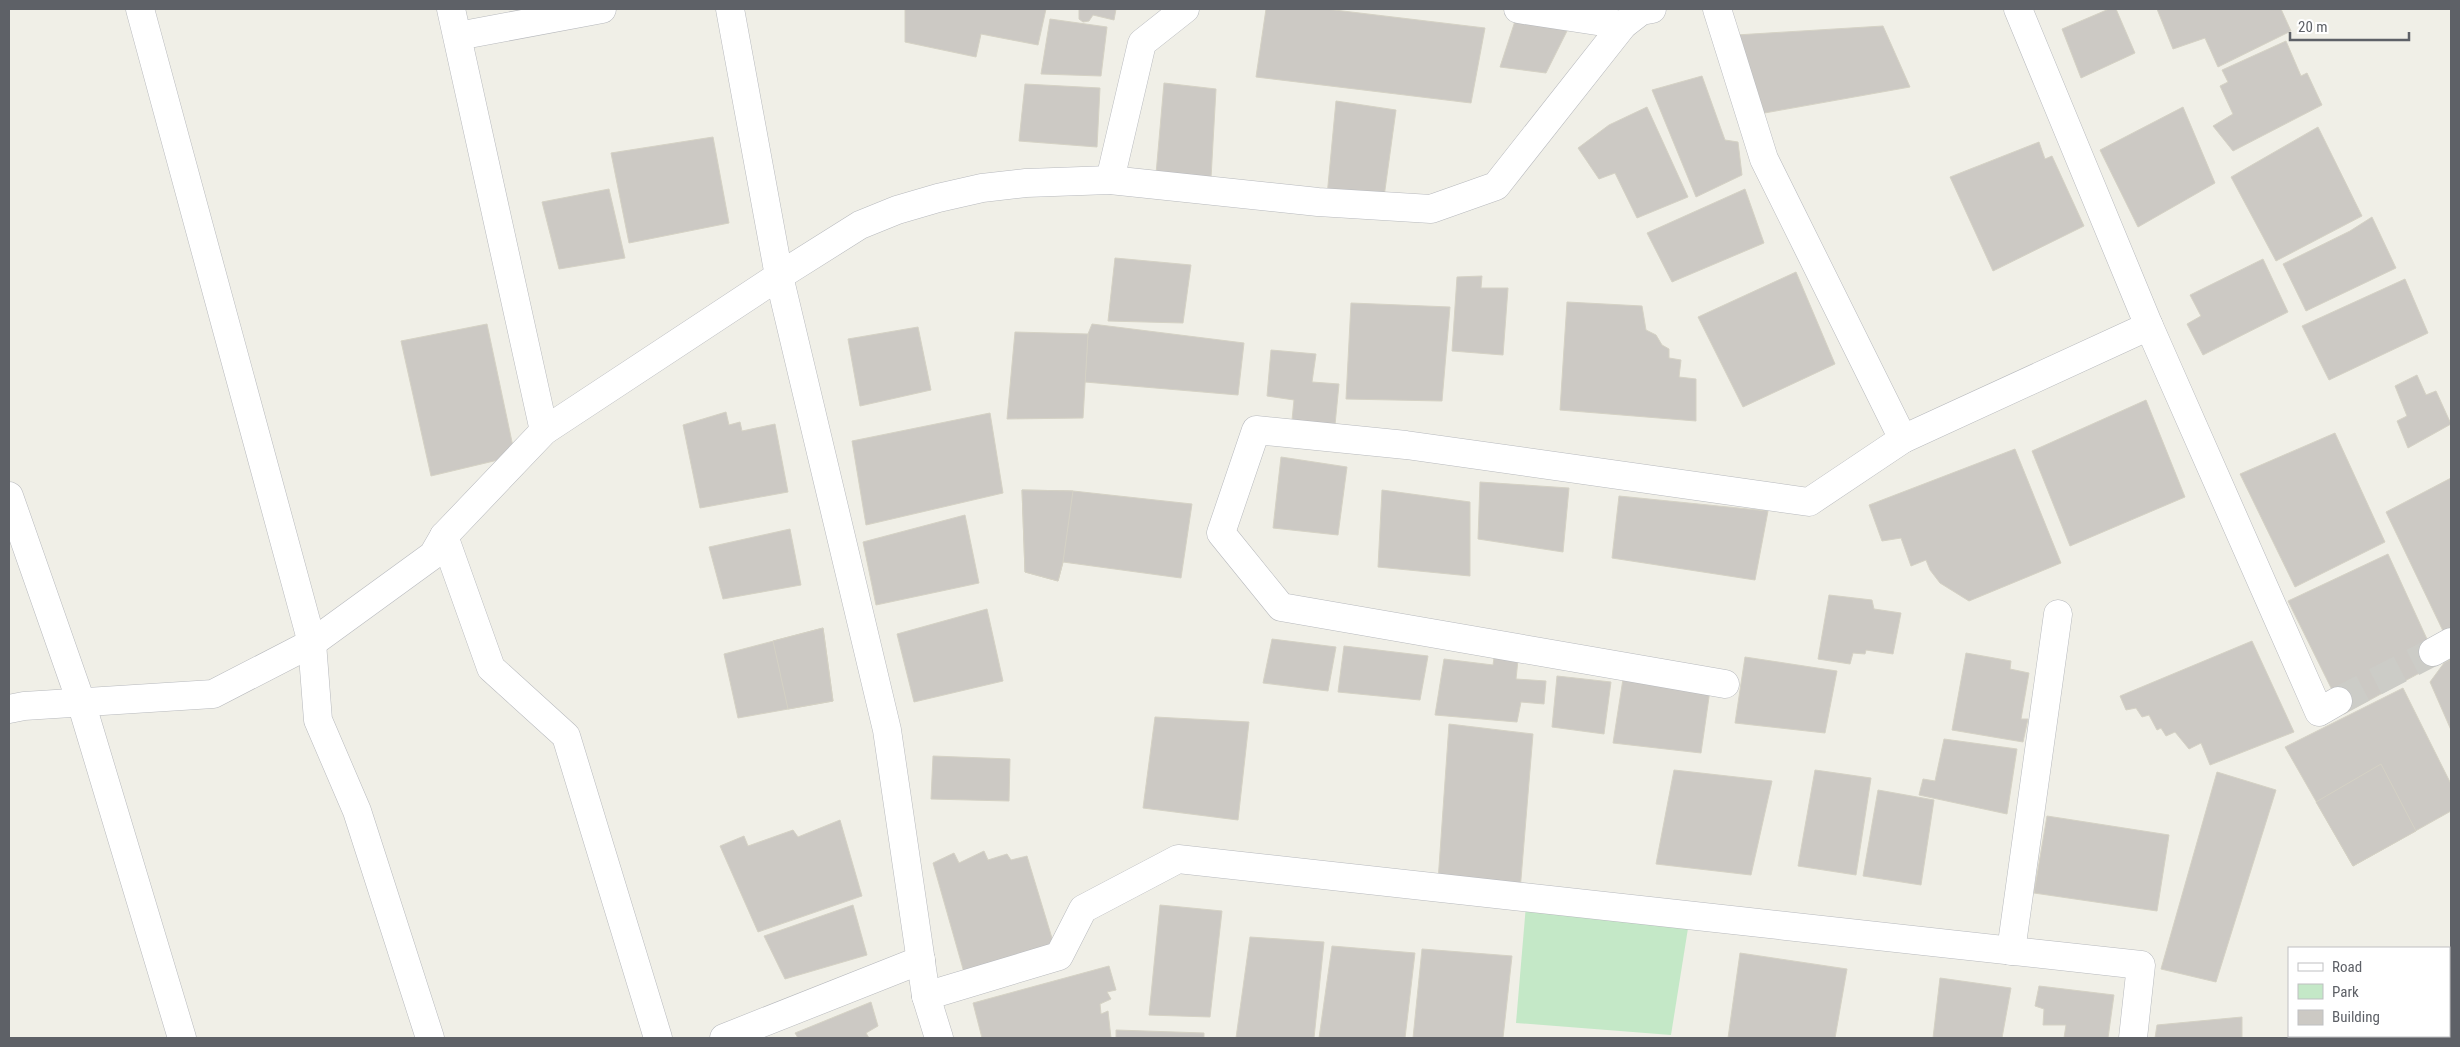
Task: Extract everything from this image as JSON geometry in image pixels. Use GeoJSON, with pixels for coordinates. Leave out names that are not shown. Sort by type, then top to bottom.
{"type":"FeatureCollection","features":[{"type":"Feature","properties":{"kind":"street"},"geometry":{"type":"LineString","coordinates":[[140,9],[312,643],[318,720],[357,812],[430,1038]]}},
{"type":"Feature","properties":{"kind":"street"},"geometry":{"type":"LineString","coordinates":[[451,9],[544,431]]}},
{"type":"Feature","properties":{"kind":"street"},"geometry":{"type":"LineString","coordinates":[[458,36],[602,9]]}},
{"type":"Feature","properties":{"kind":"street"},"geometry":{"type":"LineString","coordinates":[[730,9],[779,276],[887,730],[926,996],[939,1038]]}},
{"type":"Feature","properties":{"kind":"street"},"geometry":{"type":"LineString","coordinates":[[1110,180],[1142,43],[1185,9]]}},
{"type":"Feature","properties":{"kind":"street"},"geometry":{"type":"LineString","coordinates":[[1518,9],[1623,25]]}},
{"type":"Feature","properties":{"kind":"street"},"geometry":{"type":"LineString","coordinates":[[9,709],[24,706],[213,694],[312,643],[432,555],[444,536],[544,431],[779,276],[860,225],[898,210],[982,188],[1026,183],[1110,180],[1318,202],[1431,209],[1496,186],[1623,25],[1641,11],[1652,9]]}},
{"type":"Feature","properties":{"kind":"street"},"geometry":{"type":"LineString","coordinates":[[1716,9],[1764,158],[1903,439]]}},
{"type":"Feature","properties":{"kind":"street"},"geometry":{"type":"LineString","coordinates":[[2018,9],[2149,326],[2319,712],[2338,701]]}},
{"type":"Feature","properties":{"kind":"street"},"geometry":{"type":"LineString","coordinates":[[1725,684],[1281,607],[1221,533],[1256,430],[1406,445],[1809,502],[1903,439],[2149,326]]}},
{"type":"Feature","properties":{"kind":"street"},"geometry":{"type":"LineString","coordinates":[[9,496],[81,702],[182,1038]]}},
{"type":"Feature","properties":{"kind":"street"},"geometry":{"type":"LineString","coordinates":[[444,536],[491,668],[566,736],[658,1038]]}},
{"type":"Feature","properties":{"kind":"street"},"geometry":{"type":"LineString","coordinates":[[2011,951],[2058,614]]}},
{"type":"Feature","properties":{"kind":"street"},"geometry":{"type":"LineString","coordinates":[[926,996],[1059,956],[1083,909],[1178,859],[2142,965],[2134,1038]]}},
{"type":"Feature","properties":{"kind":"street"},"geometry":{"type":"LineString","coordinates":[[724,1038],[921,960]]}},
{"type":"Feature","properties":{"kind":"green space"},"geometry":{"type":"Polygon","coordinates":[[[1526,905],[1689,922],[1671,1035],[1516,1023],[1526,905]]]}},
{"type":"Feature","properties":{"kind":"building"},"geometry":{"type":"Polygon","coordinates":[[[905,9],[1046,9],[1038,45],[981,34],[976,57],[905,42],[905,9]]]}},
{"type":"Feature","properties":{"kind":"building"},"geometry":{"type":"Polygon","coordinates":[[[1079,9],[1116,9],[1114,20],[1093,15],[1089,21],[1083,22],[1079,19],[1079,9]]]}},
{"type":"Feature","properties":{"kind":"building"},"geometry":{"type":"Polygon","coordinates":[[[1266,9],[1326,9],[1485,28],[1471,103],[1256,77],[1266,9]]]}},
{"type":"Feature","properties":{"kind":"building"},"geometry":{"type":"Polygon","coordinates":[[[2109,9],[2116,9],[2135,53],[2081,78],[2062,29],[2109,9]]]}},
{"type":"Feature","properties":{"kind":"building"},"geometry":{"type":"Polygon","coordinates":[[[2157,9],[2281,9],[2291,31],[2218,67],[2205,38],[2173,49],[2157,9]]]}},
{"type":"Feature","properties":{"kind":"building"},"geometry":{"type":"Polygon","coordinates":[[[1517,15],[1567,31],[1546,73],[1500,67],[1517,15]]]}},
{"type":"Feature","properties":{"kind":"building"},"geometry":{"type":"Polygon","coordinates":[[[1050,19],[1107,27],[1101,76],[1041,74],[1050,19]]]}},
{"type":"Feature","properties":{"kind":"building"},"geometry":{"type":"Polygon","coordinates":[[[1883,26],[1910,87],[1759,114],[1736,35],[1883,26]]]}},
{"type":"Feature","properties":{"kind":"building"},"geometry":{"type":"Polygon","coordinates":[[[2286,41],[2301,76],[2307,73],[2322,105],[2233,151],[2213,126],[2233,114],[2220,86],[2228,82],[2222,70],[2286,41]]]}},
{"type":"Feature","properties":{"kind":"building"},"geometry":{"type":"Polygon","coordinates":[[[1702,76],[1725,140],[1738,142],[1742,175],[1696,197],[1652,90],[1702,76]]]}},
{"type":"Feature","properties":{"kind":"building"},"geometry":{"type":"Polygon","coordinates":[[[1164,83],[1216,89],[1211,178],[1156,174],[1164,83]]]}},
{"type":"Feature","properties":{"kind":"building"},"geometry":{"type":"Polygon","coordinates":[[[1025,84],[1100,88],[1097,147],[1019,141],[1025,84]]]}},
{"type":"Feature","properties":{"kind":"building"},"geometry":{"type":"Polygon","coordinates":[[[1336,101],[1396,110],[1384,197],[1327,196],[1336,101]]]}},
{"type":"Feature","properties":{"kind":"building"},"geometry":{"type":"Polygon","coordinates":[[[1647,107],[1688,197],[1637,218],[1615,173],[1599,179],[1578,148],[1609,125],[1647,107]]]}},
{"type":"Feature","properties":{"kind":"building"},"geometry":{"type":"Polygon","coordinates":[[[2183,107],[2215,183],[2138,227],[2100,150],[2183,107]]]}},
{"type":"Feature","properties":{"kind":"building"},"geometry":{"type":"Polygon","coordinates":[[[2318,127],[2362,216],[2276,261],[2231,177],[2318,127]]]}},
{"type":"Feature","properties":{"kind":"building"},"geometry":{"type":"Polygon","coordinates":[[[713,137],[729,223],[629,243],[611,153],[713,137]]]}},
{"type":"Feature","properties":{"kind":"building"},"geometry":{"type":"Polygon","coordinates":[[[2039,142],[2045,159],[2052,156],[2084,226],[1993,271],[1950,177],[2039,142]]]}},
{"type":"Feature","properties":{"kind":"building"},"geometry":{"type":"Polygon","coordinates":[[[609,189],[625,258],[559,269],[542,202],[609,189]]]}},
{"type":"Feature","properties":{"kind":"building"},"geometry":{"type":"Polygon","coordinates":[[[1745,189],[1764,243],[1672,282],[1647,233],[1745,189]]]}},
{"type":"Feature","properties":{"kind":"building"},"geometry":{"type":"Polygon","coordinates":[[[2372,217],[2396,268],[2306,311],[2283,264],[2350,231],[2372,217]]]}},
{"type":"Feature","properties":{"kind":"building"},"geometry":{"type":"Polygon","coordinates":[[[1115,258],[1191,265],[1183,323],[1108,321],[1115,258]]]}},
{"type":"Feature","properties":{"kind":"building"},"geometry":{"type":"Polygon","coordinates":[[[2263,259],[2288,312],[2203,355],[2187,324],[2201,316],[2190,295],[2263,259]]]}},
{"type":"Feature","properties":{"kind":"building"},"geometry":{"type":"Polygon","coordinates":[[[1796,272],[1835,364],[1743,407],[1698,317],[1796,272]]]}},
{"type":"Feature","properties":{"kind":"building"},"geometry":{"type":"Polygon","coordinates":[[[1482,276],[1481,288],[1508,288],[1503,355],[1452,351],[1457,277],[1482,276]]]}},
{"type":"Feature","properties":{"kind":"building"},"geometry":{"type":"Polygon","coordinates":[[[2405,279],[2428,333],[2329,380],[2302,326],[2405,279]]]}},
{"type":"Feature","properties":{"kind":"building"},"geometry":{"type":"Polygon","coordinates":[[[1567,302],[1642,306],[1646,330],[1656,335],[1662,345],[1669,349],[1669,358],[1681,360],[1679,377],[1696,379],[1696,421],[1560,410],[1567,302]]]}},
{"type":"Feature","properties":{"kind":"building"},"geometry":{"type":"Polygon","coordinates":[[[1351,303],[1450,307],[1442,401],[1346,399],[1351,303]]]}},
{"type":"Feature","properties":{"kind":"building"},"geometry":{"type":"Polygon","coordinates":[[[487,324],[515,456],[431,476],[401,341],[487,324]]]}},
{"type":"Feature","properties":{"kind":"building"},"geometry":{"type":"Polygon","coordinates":[[[1092,324],[1244,343],[1238,395],[1085,382],[1088,334],[1092,324]]]}},
{"type":"Feature","properties":{"kind":"building"},"geometry":{"type":"Polygon","coordinates":[[[918,327],[931,390],[860,406],[848,339],[918,327]]]}},
{"type":"Feature","properties":{"kind":"building"},"geometry":{"type":"Polygon","coordinates":[[[1015,332],[1088,334],[1083,418],[1007,419],[1015,332]]]}},
{"type":"Feature","properties":{"kind":"building"},"geometry":{"type":"Polygon","coordinates":[[[1271,350],[1316,354],[1312,382],[1339,384],[1335,425],[1292,420],[1294,400],[1267,396],[1271,350]]]}},
{"type":"Feature","properties":{"kind":"building"},"geometry":{"type":"Polygon","coordinates":[[[2417,375],[2426,395],[2436,391],[2451,424],[2408,448],[2397,421],[2407,416],[2395,386],[2417,375]]]}},
{"type":"Feature","properties":{"kind":"building"},"geometry":{"type":"Polygon","coordinates":[[[2146,400],[2185,497],[2070,546],[2032,451],[2146,400]]]}},
{"type":"Feature","properties":{"kind":"building"},"geometry":{"type":"Polygon","coordinates":[[[726,412],[729,425],[740,422],[742,431],[775,424],[788,492],[700,508],[683,425],[726,412]]]}},
{"type":"Feature","properties":{"kind":"building"},"geometry":{"type":"Polygon","coordinates":[[[990,413],[1003,493],[866,525],[852,441],[990,413]]]}},
{"type":"Feature","properties":{"kind":"building"},"geometry":{"type":"Polygon","coordinates":[[[2335,433],[2385,542],[2295,587],[2240,474],[2335,433]]]}},
{"type":"Feature","properties":{"kind":"building"},"geometry":{"type":"Polygon","coordinates":[[[2015,449],[2061,563],[1969,601],[1940,583],[1930,570],[1926,560],[1911,566],[1901,538],[1882,541],[1869,505],[2015,449]]]}},
{"type":"Feature","properties":{"kind":"building"},"geometry":{"type":"Polygon","coordinates":[[[1281,457],[1347,467],[1338,535],[1273,528],[1281,457]]]}},
{"type":"Feature","properties":{"kind":"building"},"geometry":{"type":"Polygon","coordinates":[[[2451,478],[2451,629],[2444,633],[2386,512],[2451,478]]]}},
{"type":"Feature","properties":{"kind":"building"},"geometry":{"type":"Polygon","coordinates":[[[1480,482],[1569,488],[1563,552],[1478,539],[1480,482]]]}},
{"type":"Feature","properties":{"kind":"building"},"geometry":{"type":"Polygon","coordinates":[[[1022,490],[1073,491],[1192,504],[1181,578],[1063,562],[1058,581],[1025,572],[1022,490]]]}},
{"type":"Feature","properties":{"kind":"building"},"geometry":{"type":"Polygon","coordinates":[[[1022,490],[1073,491],[1063,562],[1058,581],[1025,572],[1022,490]]]}},
{"type":"Feature","properties":{"kind":"building"},"geometry":{"type":"Polygon","coordinates":[[[1382,490],[1470,502],[1470,576],[1378,567],[1382,490]]]}},
{"type":"Feature","properties":{"kind":"building"},"geometry":{"type":"Polygon","coordinates":[[[1619,496],[1768,511],[1755,580],[1612,558],[1619,496]]]}},
{"type":"Feature","properties":{"kind":"building"},"geometry":{"type":"Polygon","coordinates":[[[965,515],[979,583],[876,605],[863,542],[965,515]]]}},
{"type":"Feature","properties":{"kind":"building"},"geometry":{"type":"Polygon","coordinates":[[[790,529],[801,585],[723,599],[709,547],[790,529]]]}},
{"type":"Feature","properties":{"kind":"building"},"geometry":{"type":"Polygon","coordinates":[[[2388,554],[2438,663],[2344,714],[2288,601],[2388,554]]]}},
{"type":"Feature","properties":{"kind":"building"},"geometry":{"type":"Polygon","coordinates":[[[1829,595],[1872,600],[1874,609],[1901,613],[1893,654],[1866,650],[1865,654],[1853,653],[1850,664],[1818,659],[1829,595]]]}},
{"type":"Feature","properties":{"kind":"building"},"geometry":{"type":"Polygon","coordinates":[[[987,609],[1003,681],[914,702],[897,634],[987,609]]]}},
{"type":"Feature","properties":{"kind":"building"},"geometry":{"type":"Polygon","coordinates":[[[823,628],[833,701],[738,718],[724,654],[823,628]]]}},
{"type":"Feature","properties":{"kind":"building"},"geometry":{"type":"Polygon","coordinates":[[[823,628],[833,701],[788,709],[773,641],[823,628]]]}},
{"type":"Feature","properties":{"kind":"building"},"geometry":{"type":"Polygon","coordinates":[[[1272,639],[1336,647],[1328,691],[1263,683],[1272,639]]]}},
{"type":"Feature","properties":{"kind":"building"},"geometry":{"type":"Polygon","coordinates":[[[2252,641],[2294,732],[2210,765],[2201,743],[2189,749],[2175,732],[2166,736],[2161,728],[2157,730],[2149,715],[2142,717],[2136,708],[2126,710],[2120,696],[2252,641]]]}},
{"type":"Feature","properties":{"kind":"building"},"geometry":{"type":"Polygon","coordinates":[[[1344,646],[1428,656],[1420,700],[1338,692],[1344,646]]]}},
{"type":"Feature","properties":{"kind":"building"},"geometry":{"type":"Polygon","coordinates":[[[1966,653],[2011,661],[2010,669],[2029,673],[2021,719],[2028,719],[2023,742],[1952,730],[1966,653]]]}},
{"type":"Feature","properties":{"kind":"building"},"geometry":{"type":"Polygon","coordinates":[[[1745,657],[1837,671],[1825,733],[1735,723],[1745,657]]]}},
{"type":"Feature","properties":{"kind":"building"},"geometry":{"type":"Polygon","coordinates":[[[1494,658],[1518,660],[1516,679],[1546,681],[1544,704],[1521,702],[1517,722],[1435,715],[1444,659],[1493,665],[1494,658]]]}},
{"type":"Feature","properties":{"kind":"building"},"geometry":{"type":"Polygon","coordinates":[[[2451,659],[2451,730],[2430,682],[2444,663],[2451,659]]]}},
{"type":"Feature","properties":{"kind":"building"},"geometry":{"type":"Polygon","coordinates":[[[1557,676],[1611,682],[1604,734],[1552,727],[1557,676]]]}},
{"type":"Feature","properties":{"kind":"building"},"geometry":{"type":"Polygon","coordinates":[[[1623,679],[1710,690],[1701,753],[1613,743],[1623,679]]]}},
{"type":"Feature","properties":{"kind":"building"},"geometry":{"type":"Polygon","coordinates":[[[2403,688],[2451,784],[2451,811],[2353,866],[2285,747],[2403,688]]]}},
{"type":"Feature","properties":{"kind":"building"},"geometry":{"type":"Polygon","coordinates":[[[1155,717],[1249,722],[1238,820],[1143,808],[1155,717]]]}},
{"type":"Feature","properties":{"kind":"building"},"geometry":{"type":"Polygon","coordinates":[[[1449,724],[1533,734],[1520,891],[1438,881],[1449,724]]]}},
{"type":"Feature","properties":{"kind":"building"},"geometry":{"type":"Polygon","coordinates":[[[1944,739],[2017,749],[2007,814],[1919,795],[1923,779],[1935,781],[1944,739]]]}},
{"type":"Feature","properties":{"kind":"building"},"geometry":{"type":"Polygon","coordinates":[[[933,756],[1010,759],[1009,801],[931,799],[933,756]]]}},
{"type":"Feature","properties":{"kind":"building"},"geometry":{"type":"Polygon","coordinates":[[[2381,764],[2416,831],[2353,866],[2316,802],[2381,764]]]}},
{"type":"Feature","properties":{"kind":"building"},"geometry":{"type":"Polygon","coordinates":[[[1674,770],[1772,781],[1751,875],[1656,864],[1674,770]]]}},
{"type":"Feature","properties":{"kind":"building"},"geometry":{"type":"Polygon","coordinates":[[[1815,770],[1871,778],[1856,875],[1798,866],[1815,770]]]}},
{"type":"Feature","properties":{"kind":"building"},"geometry":{"type":"Polygon","coordinates":[[[2217,772],[2276,790],[2216,982],[2161,969],[2217,772]]]}},
{"type":"Feature","properties":{"kind":"building"},"geometry":{"type":"Polygon","coordinates":[[[1878,790],[1934,800],[1921,885],[1863,876],[1878,790]]]}},
{"type":"Feature","properties":{"kind":"building"},"geometry":{"type":"Polygon","coordinates":[[[2047,816],[2169,835],[2157,911],[2034,893],[2047,816]]]}},
{"type":"Feature","properties":{"kind":"building"},"geometry":{"type":"Polygon","coordinates":[[[840,820],[862,896],[758,932],[720,846],[744,836],[748,846],[793,830],[798,837],[840,820]]]}},
{"type":"Feature","properties":{"kind":"building"},"geometry":{"type":"Polygon","coordinates":[[[984,851],[988,860],[1007,854],[1011,860],[1027,856],[1055,948],[965,976],[933,863],[954,853],[959,863],[984,851]]]}},
{"type":"Feature","properties":{"kind":"building"},"geometry":{"type":"Polygon","coordinates":[[[853,905],[867,955],[785,979],[764,936],[853,905]]]}},
{"type":"Feature","properties":{"kind":"building"},"geometry":{"type":"Polygon","coordinates":[[[1160,905],[1222,911],[1210,1017],[1149,1015],[1160,905]]]}},
{"type":"Feature","properties":{"kind":"building"},"geometry":{"type":"Polygon","coordinates":[[[1250,937],[1324,942],[1314,1038],[1236,1038],[1250,937]]]}},
{"type":"Feature","properties":{"kind":"building"},"geometry":{"type":"Polygon","coordinates":[[[1332,946],[1415,953],[1405,1038],[1319,1038],[1332,946]]]}},
{"type":"Feature","properties":{"kind":"building"},"geometry":{"type":"Polygon","coordinates":[[[1422,949],[1512,956],[1503,1038],[1413,1038],[1422,949]]]}},
{"type":"Feature","properties":{"kind":"building"},"geometry":{"type":"Polygon","coordinates":[[[1740,953],[1847,969],[1835,1038],[1728,1038],[1740,953]]]}},
{"type":"Feature","properties":{"kind":"building"},"geometry":{"type":"Polygon","coordinates":[[[1109,966],[1116,990],[1107,992],[1111,999],[1100,1004],[1101,1014],[1108,1011],[1111,1038],[982,1038],[973,1003],[1109,966]]]}},
{"type":"Feature","properties":{"kind":"building"},"geometry":{"type":"Polygon","coordinates":[[[1940,978],[2011,988],[2002,1038],[1933,1038],[1940,978]]]}},
{"type":"Feature","properties":{"kind":"building"},"geometry":{"type":"Polygon","coordinates":[[[2039,986],[2114,995],[2108,1038],[2064,1038],[2066,1025],[2043,1025],[2044,1009],[2035,1006],[2039,986]]]}},
{"type":"Feature","properties":{"kind":"building"},"geometry":{"type":"Polygon","coordinates":[[[871,1002],[878,1026],[866,1033],[869,1038],[798,1038],[795,1033],[871,1002]]]}},
{"type":"Feature","properties":{"kind":"building"},"geometry":{"type":"Polygon","coordinates":[[[2242,1017],[2242,1038],[2155,1038],[2157,1025],[2242,1017]]]}},
{"type":"Feature","properties":{"kind":"building"},"geometry":{"type":"Polygon","coordinates":[[[1116,1030],[1204,1033],[1204,1038],[1116,1038],[1116,1030]]]}},
{"type":"Feature","properties":{"kind":"tunnel"},"geometry":{"type":"LineString","coordinates":[[2338,701],[2433,652]]}}]}
